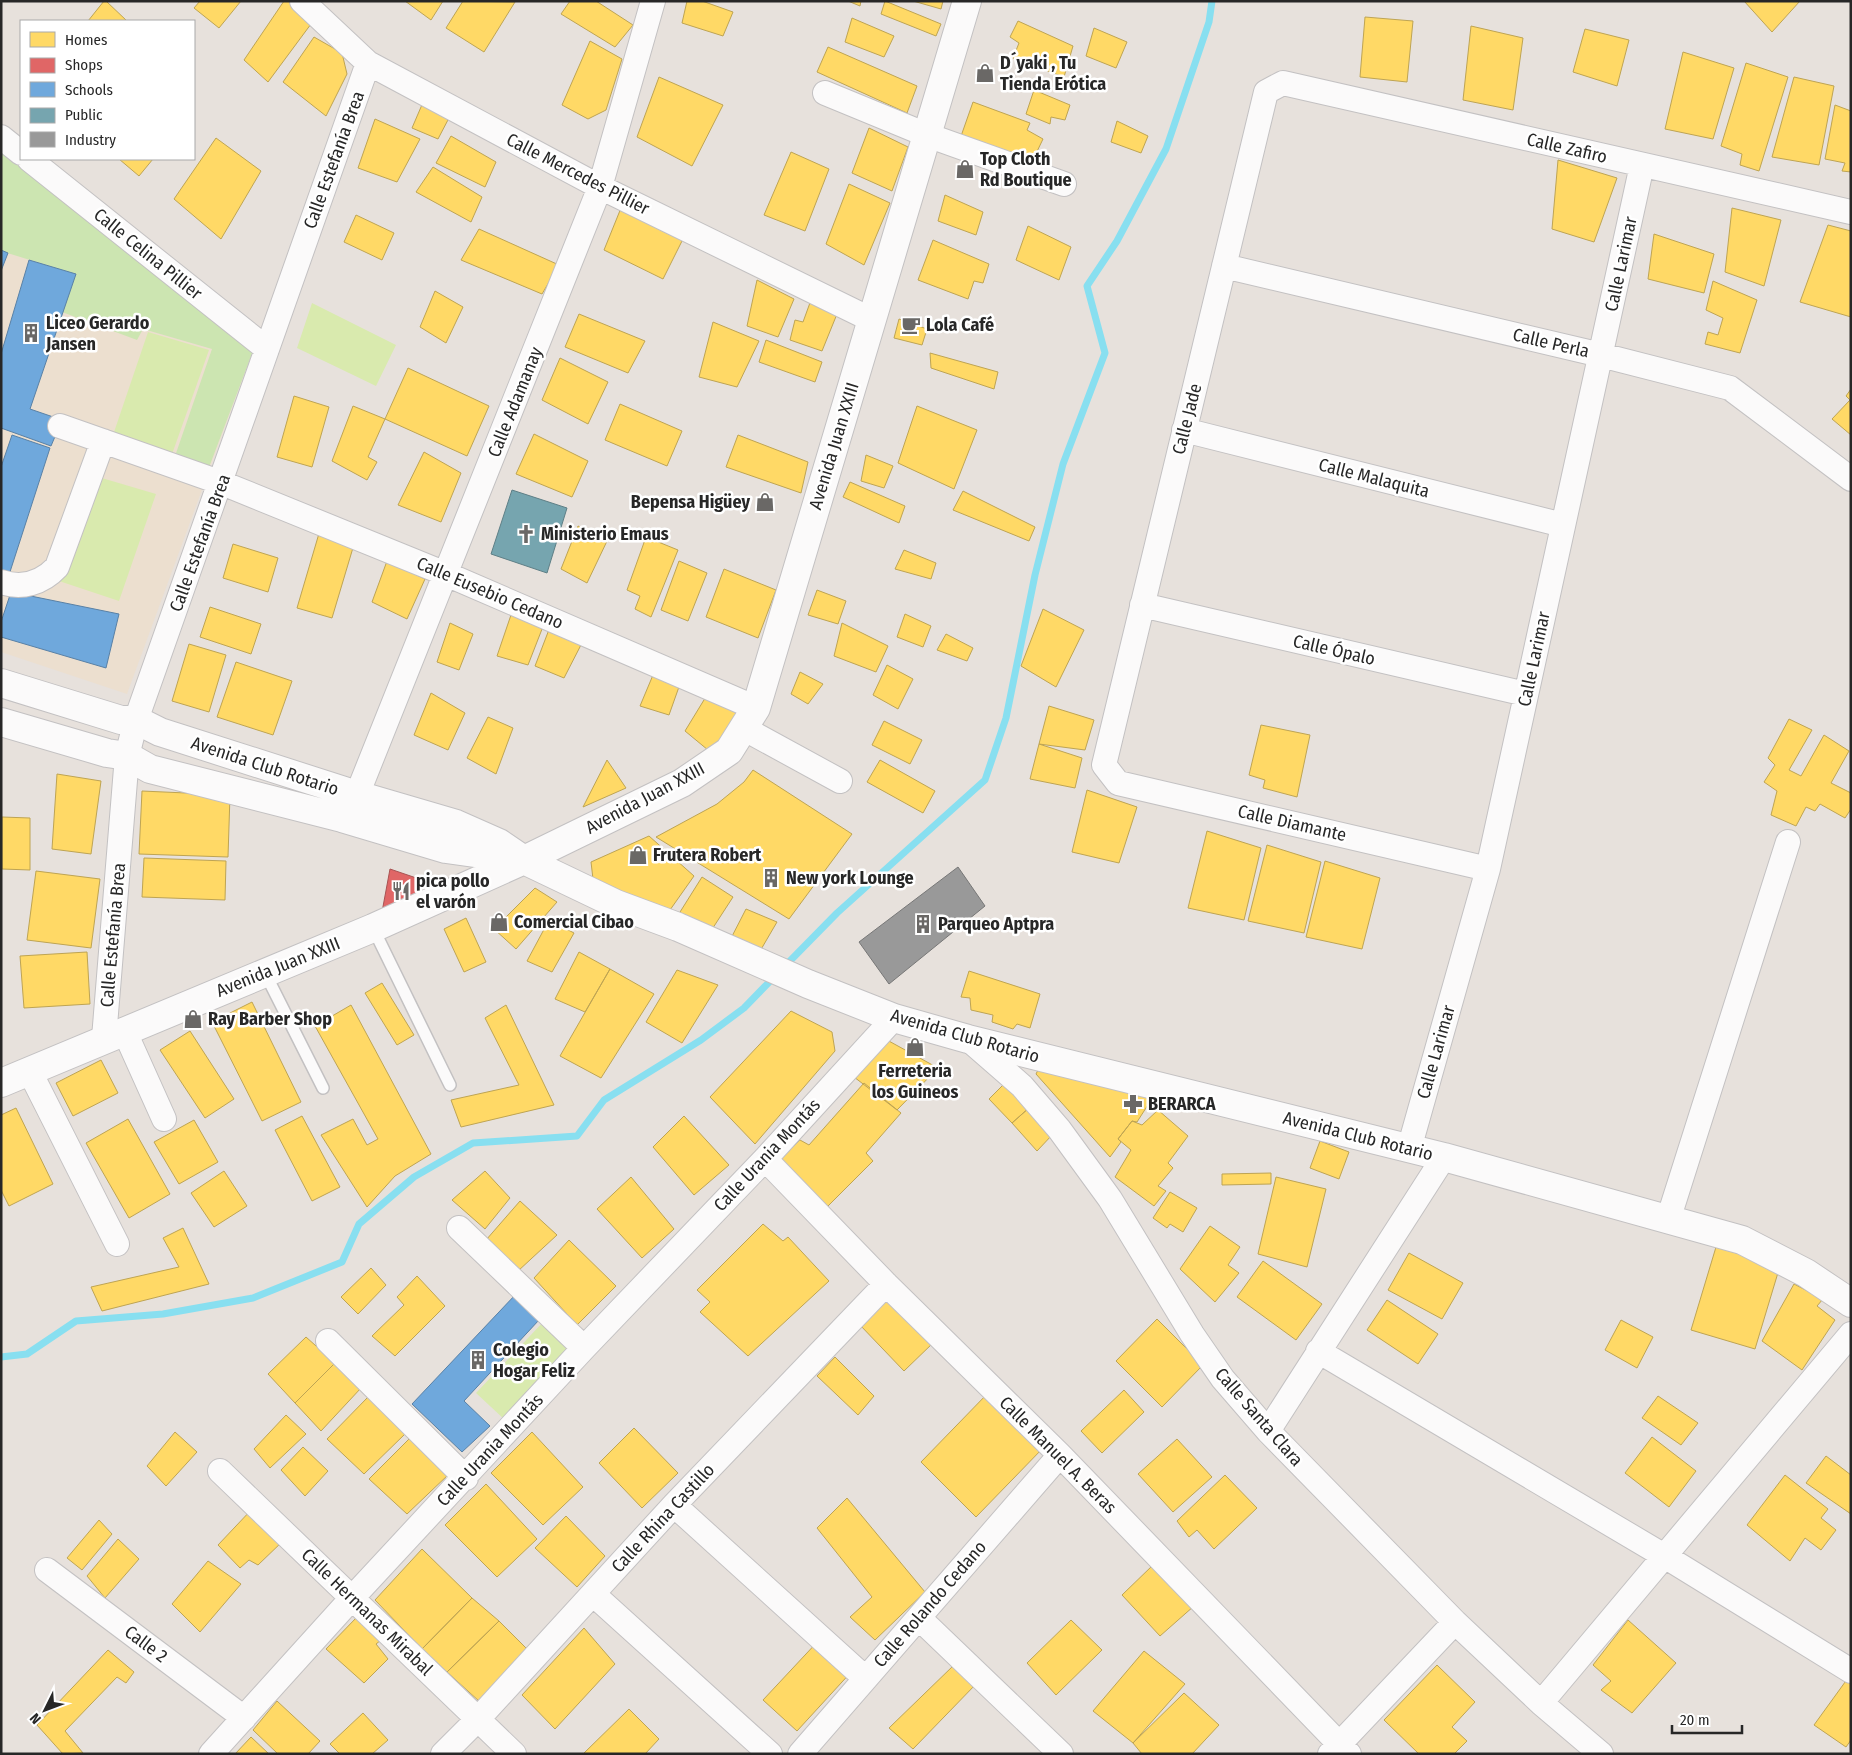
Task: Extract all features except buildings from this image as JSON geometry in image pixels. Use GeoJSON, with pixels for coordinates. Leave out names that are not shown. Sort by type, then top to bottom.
{"type":"FeatureCollection","features":[{"type":"Feature","properties":{"kind":"main road","name":"Avenida Juan XXIII"},"geometry":{"type":"LineString","coordinates":[[1,1083],[114,1034],[372,928],[524,860],[682,783],[729,751],[750,718],[967,1]]}},
{"type":"Feature","properties":{"kind":"main road","name":"Avenida Club Rotario"},"geometry":{"type":"LineString","coordinates":[[1,683],[121,720],[136,720],[160,732],[357,795],[456,824],[499,844],[524,860],[616,904],[678,927],[808,984],[894,1018],[968,1040],[1444,1157],[1742,1240],[1806,1273],[1851,1302]]}},
{"type":"Feature","properties":{"kind":"main road","name":"Avenida Club Rotario"},"geometry":{"type":"LineString","coordinates":[[1,722],[107,753],[127,756],[150,769],[342,818],[446,849],[524,860]]}},
{"type":"Feature","properties":{"kind":"street","name":"Calle Mercedes Pillier"},"geometry":{"type":"LineString","coordinates":[[302,1],[368,63],[600,187],[872,320]]}},
{"type":"Feature","properties":{"kind":"street","name":"Calle Adamanay"},"geometry":{"type":"LineString","coordinates":[[357,795],[600,187],[652,1]]}},
{"type":"Feature","properties":{"kind":"street","name":"Calle Estefanía Brea"},"geometry":{"type":"LineString","coordinates":[[114,1034],[127,756],[136,720],[222,483],[368,63]]}},
{"type":"Feature","properties":{"kind":"street","name":"Calle Zafiro"},"geometry":{"type":"LineString","coordinates":[[1283,83],[1851,212]]}},
{"type":"Feature","properties":{"kind":"street","name":"Calle Jade"},"geometry":{"type":"LineString","coordinates":[[1104,765],[1263,98],[1270,88],[1283,83]]}},
{"type":"Feature","properties":{"kind":"street"},"geometry":{"type":"LineString","coordinates":[[825,93],[927,134],[1064,184]]}},
{"type":"Feature","properties":{"kind":"street"},"geometry":{"type":"LineString","coordinates":[[1,137],[20,152]]}},
{"type":"Feature","properties":{"kind":"street","name":"Calle Celina Pillier"},"geometry":{"type":"LineString","coordinates":[[30,160],[267,349]]}},
{"type":"Feature","properties":{"kind":"street","name":"Calle Larimar"},"geometry":{"type":"LineString","coordinates":[[1409,1149],[1488,869],[1642,165]]}},
{"type":"Feature","properties":{"kind":"street","name":"Calle Perla"},"geometry":{"type":"LineString","coordinates":[[1224,266],[1601,355],[1730,388],[1851,479]]}},
{"type":"Feature","properties":{"kind":"street","name":"Calle Eusebio Cedano"},"geometry":{"type":"LineString","coordinates":[[60,426],[222,483],[446,574],[750,718],[840,781]]}},
{"type":"Feature","properties":{"kind":"street","name":"Calle Malaquita"},"geometry":{"type":"LineString","coordinates":[[1184,430],[1563,525]]}},
{"type":"Feature","properties":{"kind":"street"},"geometry":{"type":"LineString","coordinates":[[1,582],[13,586],[24,586],[50,575],[57,567],[103,441]]}},
{"type":"Feature","properties":{"kind":"street","name":"Calle Ópalo"},"geometry":{"type":"LineString","coordinates":[[1142,605],[1526,694]]}},
{"type":"Feature","properties":{"kind":"street","name":"Calle Diamante"},"geometry":{"type":"LineString","coordinates":[[1104,765],[1111,777],[1118,782],[1488,869]]}},
{"type":"Feature","properties":{"kind":"street"},"geometry":{"type":"LineString","coordinates":[[1668,1220],[1788,842]]}},
{"type":"Feature","properties":{"kind":"street","name":"Calle Urania Montás"},"geometry":{"type":"LineString","coordinates":[[212,1754],[352,1598],[466,1478],[584,1348],[765,1159],[894,1018]]}},
{"type":"Feature","properties":{"kind":"street"},"geometry":{"type":"LineString","coordinates":[[114,1034],[164,1119]]}},
{"type":"Feature","properties":{"kind":"street","name":"Calle Santa Clara"},"geometry":{"type":"LineString","coordinates":[[968,1040],[1022,1086],[1059,1129],[1110,1199],[1197,1341],[1223,1379],[1268,1431],[1455,1622],[1541,1704],[1601,1754]]}},
{"type":"Feature","properties":{"kind":"street"},"geometry":{"type":"LineString","coordinates":[[29,1070],[117,1244]]}},
{"type":"Feature","properties":{"kind":"street"},"geometry":{"type":"LineString","coordinates":[[1268,1431],[1444,1157]]}},
{"type":"Feature","properties":{"kind":"street","name":"Calle Manuel A. Beras"},"geometry":{"type":"LineString","coordinates":[[765,1159],[886,1284],[1060,1455],[1339,1751]]}},
{"type":"Feature","properties":{"kind":"street"},"geometry":{"type":"LineString","coordinates":[[459,1228],[584,1348]]}},
{"type":"Feature","properties":{"kind":"street","name":"Calle Rhina Castillo"},"geometry":{"type":"LineString","coordinates":[[443,1754],[478,1719],[674,1505],[886,1284]]}},
{"type":"Feature","properties":{"kind":"street"},"geometry":{"type":"LineString","coordinates":[[1541,1704],[1851,1334]]}},
{"type":"Feature","properties":{"kind":"street"},"geometry":{"type":"LineString","coordinates":[[328,1341],[466,1478]]}},
{"type":"Feature","properties":{"kind":"street"},"geometry":{"type":"LineString","coordinates":[[1318,1351],[1666,1557],[1851,1671]]}},
{"type":"Feature","properties":{"kind":"street","name":"Calle Rolando Cedano"},"geometry":{"type":"LineString","coordinates":[[800,1754],[1060,1455]]}},
{"type":"Feature","properties":{"kind":"street","name":"Calle Hermanas Mirabal"},"geometry":{"type":"LineString","coordinates":[[220,1471],[514,1754]]}},
{"type":"Feature","properties":{"kind":"street"},"geometry":{"type":"LineString","coordinates":[[674,1505],[865,1678]]}},
{"type":"Feature","properties":{"kind":"street","name":"Calle 2"},"geometry":{"type":"LineString","coordinates":[[47,1570],[244,1718]]}},
{"type":"Feature","properties":{"kind":"street"},"geometry":{"type":"LineString","coordinates":[[593,1594],[770,1754]]}},
{"type":"Feature","properties":{"kind":"street"},"geometry":{"type":"LineString","coordinates":[[919,1618],[1061,1754]]}},
{"type":"Feature","properties":{"kind":"street"},"geometry":{"type":"LineString","coordinates":[[1339,1751],[1455,1622]]}},
{"type":"Feature","properties":{"kind":"lane"},"geometry":{"type":"LineString","coordinates":[[372,928],[450,1085]]}},
{"type":"Feature","properties":{"kind":"lane"},"geometry":{"type":"LineString","coordinates":[[265,973],[323,1088]]}},
{"type":"Feature","properties":{"kind":"shaded area"},"geometry":{"type":"Polygon","coordinates":[[[1,151],[253,351],[127,694],[1,652],[1,151]]]}},
{"type":"Feature","properties":{"kind":"green space"},"geometry":{"type":"Polygon","coordinates":[[[1,151],[253,351],[208,470],[174,459],[212,349],[143,329],[137,340],[62,312],[75,274],[1,251],[1,151]]]}},
{"type":"Feature","properties":{"kind":"green space"},"geometry":{"type":"Polygon","coordinates":[[[312,303],[396,345],[376,386],[297,348],[312,303]]]}},
{"type":"Feature","properties":{"kind":"green space"},"geometry":{"type":"Polygon","coordinates":[[[148,332],[209,350],[171,457],[112,438],[148,332]]]}},
{"type":"Feature","properties":{"kind":"green space"},"geometry":{"type":"Polygon","coordinates":[[[95,476],[156,494],[119,601],[59,581],[95,476]]]}},
{"type":"Feature","properties":{"kind":"green space"},"geometry":{"type":"Polygon","coordinates":[[[545,1320],[573,1348],[505,1420],[476,1393],[545,1320]]]}},
{"type":"Feature","properties":{"kind":"waterway"},"geometry":{"type":"LineString","coordinates":[[785,966],[837,913],[985,780],[1006,718],[1035,575],[1063,464],[1105,353],[1087,286],[1117,241],[1166,149],[1209,22],[1212,1]]}},
{"type":"Feature","properties":{"kind":"waterway"},"geometry":{"type":"LineString","coordinates":[[1,1357],[27,1354],[76,1321],[163,1314],[253,1298],[342,1262],[359,1224],[414,1177],[473,1143],[577,1136],[604,1100],[701,1040],[744,1008],[775,976]]}},
{"type":"Feature","properties":{"kind":"place","name":"D´yaki , Tu Tienda Erótica"},"geometry":{"type":"Point","coordinates":[985,73]}},
{"type":"Feature","properties":{"kind":"place","name":"Top Cloth Rd Boutique"},"geometry":{"type":"Point","coordinates":[965,169]}},
{"type":"Feature","properties":{"kind":"place","name":"Lola Café"},"geometry":{"type":"Point","coordinates":[911,325]}},
{"type":"Feature","properties":{"kind":"place","name":"Liceo Gerardo Jansen"},"geometry":{"type":"Point","coordinates":[31,333]}},
{"type":"Feature","properties":{"kind":"place","name":"Bepensa Higüey"},"geometry":{"type":"Point","coordinates":[765,502]}},
{"type":"Feature","properties":{"kind":"place","name":"Ministerio Emaus"},"geometry":{"type":"Point","coordinates":[526,534]}},
{"type":"Feature","properties":{"kind":"place","name":"Frutera Robert"},"geometry":{"type":"Point","coordinates":[638,855]}},
{"type":"Feature","properties":{"kind":"place","name":"New york Lounge"},"geometry":{"type":"Point","coordinates":[771,878]}},
{"type":"Feature","properties":{"kind":"place","name":"pica pollo el varón"},"geometry":{"type":"Point","coordinates":[401,891]}},
{"type":"Feature","properties":{"kind":"place","name":"Comercial Cibao"},"geometry":{"type":"Point","coordinates":[499,922]}},
{"type":"Feature","properties":{"kind":"place","name":"Parqueo Aptpra"},"geometry":{"type":"Point","coordinates":[923,924]}},
{"type":"Feature","properties":{"kind":"place","name":"Ray Barber Shop"},"geometry":{"type":"Point","coordinates":[193,1019]}},
{"type":"Feature","properties":{"kind":"place","name":"Ferreteria los Guineos"},"geometry":{"type":"Point","coordinates":[915,1047]}},
{"type":"Feature","properties":{"kind":"place","name":"BERARCA"},"geometry":{"type":"Point","coordinates":[1133,1104]}},
{"type":"Feature","properties":{"kind":"place","name":"Colegio Hogar Feliz"},"geometry":{"type":"Point","coordinates":[478,1360]}}]}
